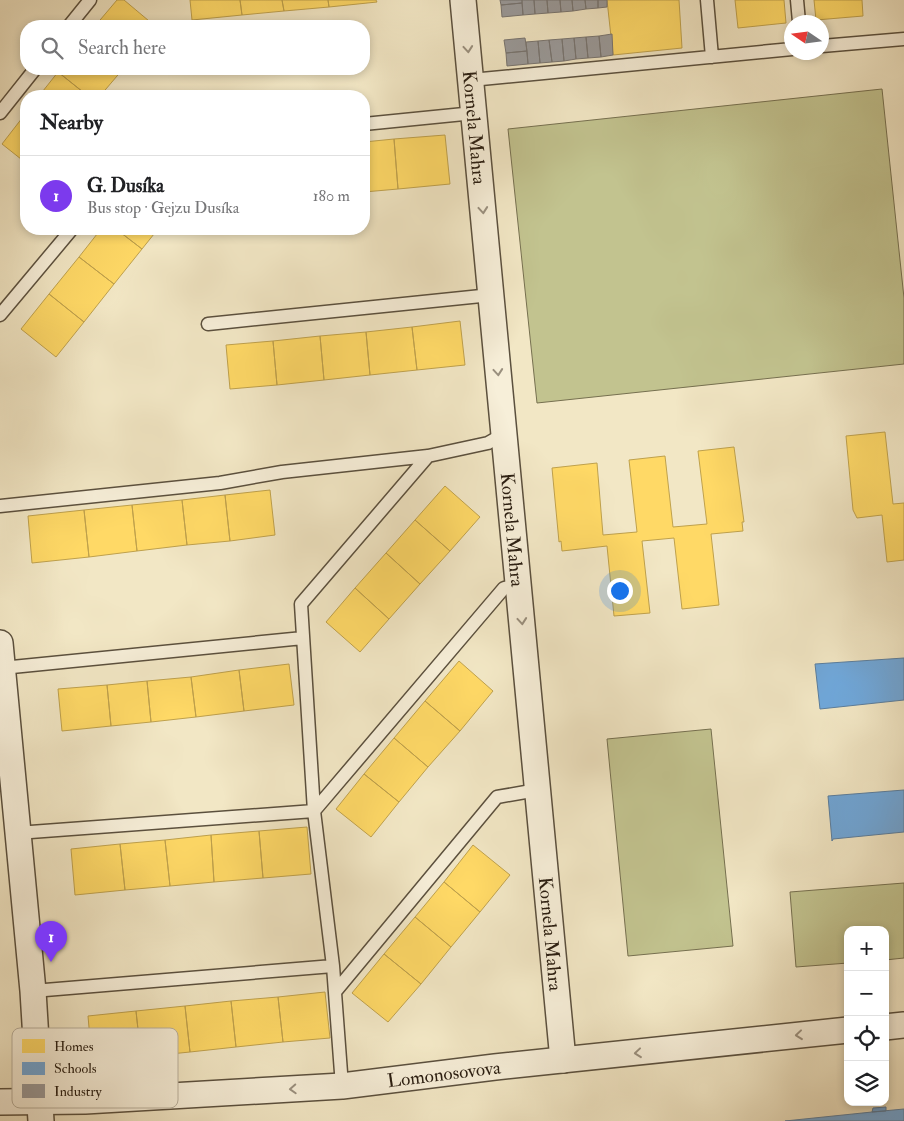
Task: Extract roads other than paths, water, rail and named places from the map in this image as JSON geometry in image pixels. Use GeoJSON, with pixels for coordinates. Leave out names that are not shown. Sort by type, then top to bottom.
{"type":"FeatureCollection","features":[{"type":"Feature","properties":{"kind":"street","name":"Kornela Mahra"},"geometry":{"type":"LineString","coordinates":[[463,0],[563,1060]]}},
{"type":"Feature","properties":{"kind":"street"},"geometry":{"type":"LineString","coordinates":[[0,644],[35,1028]]}},
{"type":"Feature","properties":{"kind":"street"},"geometry":{"type":"LineString","coordinates":[[889,1027],[904,1025]]}},
{"type":"Feature","properties":{"kind":"street","name":"Lomonosovova"},"geometry":{"type":"LineString","coordinates":[[178,1096],[342,1086],[563,1060],[844,1030]]}},
{"type":"Feature","properties":{"kind":"street","name":"Lomonosovova"},"geometry":{"type":"LineString","coordinates":[[27,1108],[40,1111],[54,1108]]}},
{"type":"Feature","properties":{"kind":"lane"},"geometry":{"type":"LineString","coordinates":[[74,20],[90,0]]}},
{"type":"Feature","properties":{"kind":"lane"},"geometry":{"type":"LineString","coordinates":[[707,0],[712,57]]}},
{"type":"Feature","properties":{"kind":"lane"},"geometry":{"type":"LineString","coordinates":[[797,0],[798,15]]}},
{"type":"Feature","properties":{"kind":"lane"},"geometry":{"type":"LineString","coordinates":[[829,45],[904,39]]}},
{"type":"Feature","properties":{"kind":"lane"},"geometry":{"type":"LineString","coordinates":[[471,80],[784,50]]}},
{"type":"Feature","properties":{"kind":"lane"},"geometry":{"type":"LineString","coordinates":[[0,113],[31,75]]}},
{"type":"Feature","properties":{"kind":"lane"},"geometry":{"type":"LineString","coordinates":[[370,123],[474,114]]}},
{"type":"Feature","properties":{"kind":"lane"},"geometry":{"type":"LineString","coordinates":[[0,315],[67,235]]}},
{"type":"Feature","properties":{"kind":"lane"},"geometry":{"type":"LineString","coordinates":[[208,324],[491,295]]}},
{"type":"Feature","properties":{"kind":"lane"},"geometry":{"type":"LineString","coordinates":[[0,506],[220,483],[282,472],[428,456],[488,443],[504,434]]}},
{"type":"Feature","properties":{"kind":"lane"},"geometry":{"type":"LineString","coordinates":[[342,1086],[333,966],[314,811],[301,604],[428,456]]}},
{"type":"Feature","properties":{"kind":"lane"},"geometry":{"type":"LineString","coordinates":[[17,833],[314,811],[504,588],[518,585]]}},
{"type":"Feature","properties":{"kind":"lane"},"geometry":{"type":"LineString","coordinates":[[2,668],[303,638]]}},
{"type":"Feature","properties":{"kind":"lane"},"geometry":{"type":"LineString","coordinates":[[335,992],[497,797],[538,790]]}},
{"type":"Feature","properties":{"kind":"lane"},"geometry":{"type":"LineString","coordinates":[[33,991],[333,966]]}},
{"type":"Feature","properties":{"kind":"place","name":"G. Dusíka"},"geometry":{"type":"Point","coordinates":[51,962]}}]}
